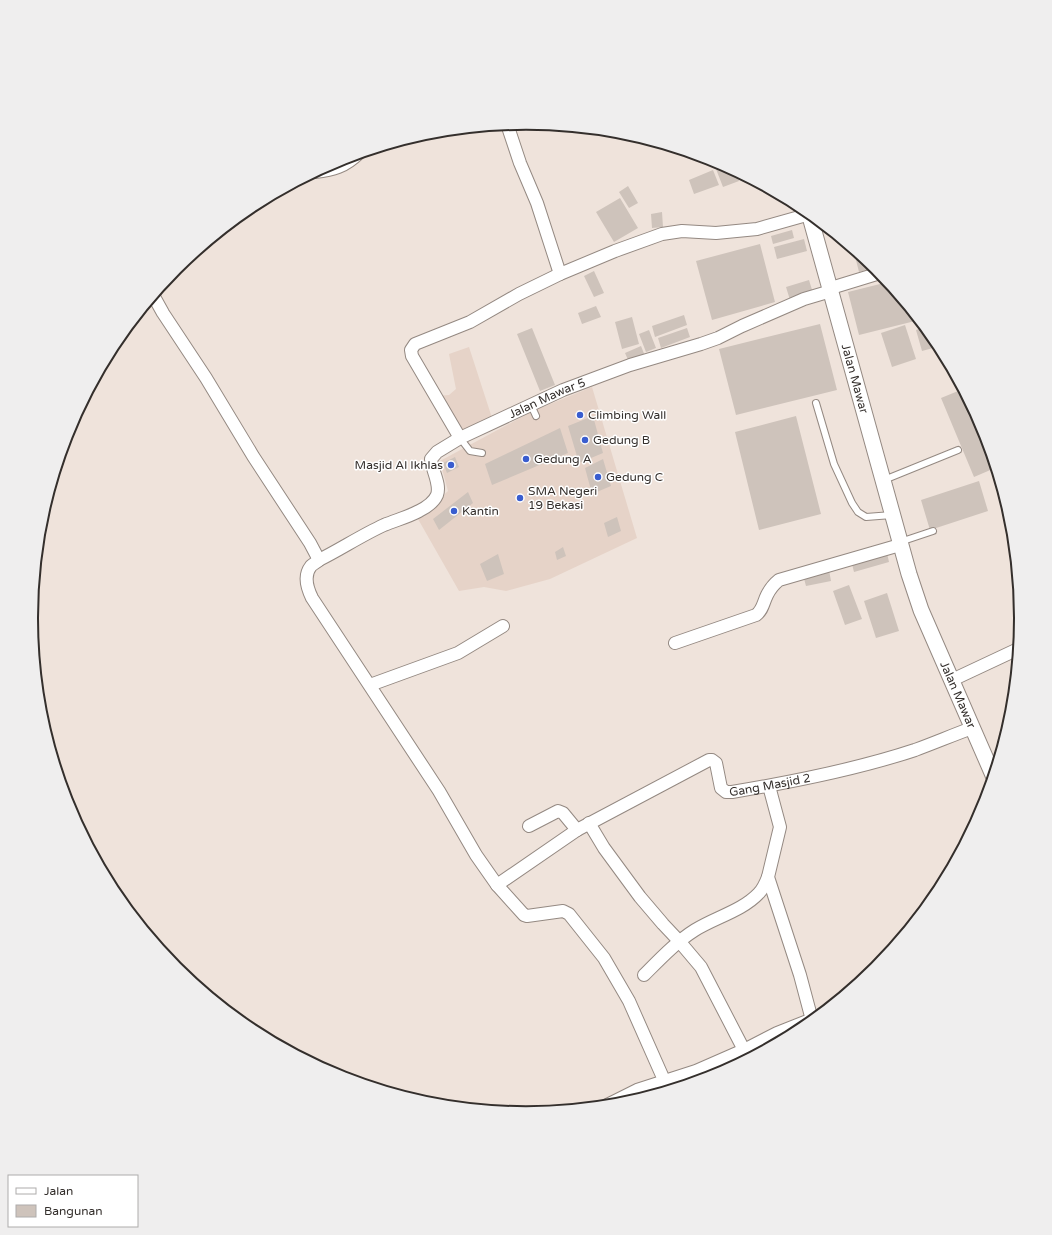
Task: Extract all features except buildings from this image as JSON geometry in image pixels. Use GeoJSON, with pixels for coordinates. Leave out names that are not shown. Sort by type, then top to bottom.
{"type":"FeatureCollection","features":[{"type":"Feature","properties":{"kind":"street"},"geometry":{"type":"LineString","coordinates":[[509,131],[520,163],[537,203],[560,274]]}},
{"type":"Feature","properties":{"kind":"street"},"geometry":{"type":"LineString","coordinates":[[460,438],[412,356],[412,347],[415,344],[470,322],[519,294],[560,274],[615,251],[662,234],[682,231],[716,233],[757,229],[802,215]]}},
{"type":"Feature","properties":{"kind":"street","name":"Jalan Mawar"},"geometry":{"type":"LineString","coordinates":[[813,223],[882,481],[921,610],[990,768]]}},
{"type":"Feature","properties":{"kind":"street","name":"Jalan Mawar 5"},"geometry":{"type":"LineString","coordinates":[[319,560],[384,525],[420,511],[433,501],[437,495],[437,489],[436,478],[431,466],[431,459],[437,452],[460,438],[533,411],[563,390],[630,365],[712,340],[804,298],[873,274]]}},
{"type":"Feature","properties":{"kind":"street"},"geometry":{"type":"LineString","coordinates":[[156,300],[319,560],[311,566],[306,576],[306,587],[312,598],[439,791],[476,855],[497,884],[524,915],[563,911],[569,914],[604,958],[629,1001],[664,1080]]}},
{"type":"Feature","properties":{"kind":"street"},"geometry":{"type":"LineString","coordinates":[[675,643],[756,615],[762,608],[767,595],[779,580],[900,544]]}},
{"type":"Feature","properties":{"kind":"street"},"geometry":{"type":"LineString","coordinates":[[370,685],[458,653],[503,626]]}},
{"type":"Feature","properties":{"kind":"street"},"geometry":{"type":"LineString","coordinates":[[952,680],[1013,650]]}},
{"type":"Feature","properties":{"kind":"street","name":"Gang Masjid 2"},"geometry":{"type":"LineString","coordinates":[[497,884],[577,830],[708,760],[712,760],[716,763],[721,788],[726,792],[769,786],[864,764],[916,750],[972,728]]}},
{"type":"Feature","properties":{"kind":"street"},"geometry":{"type":"LineString","coordinates":[[644,975],[679,941],[696,930],[740,908],[761,892],[768,877],[780,827],[769,786]]}},
{"type":"Feature","properties":{"kind":"street"},"geometry":{"type":"LineString","coordinates":[[529,826],[558,811],[563,813],[577,830]]}},
{"type":"Feature","properties":{"kind":"street"},"geometry":{"type":"LineString","coordinates":[[589,823],[604,848],[640,897],[701,967],[744,1050]]}},
{"type":"Feature","properties":{"kind":"street"},"geometry":{"type":"LineString","coordinates":[[768,877],[811,1013]]}},
{"type":"Feature","properties":{"kind":"street"},"geometry":{"type":"LineString","coordinates":[[628,1094],[664,1080],[696,1071],[786,1030]]}},
{"type":"Feature","properties":{"kind":"lane"},"geometry":{"type":"LineString","coordinates":[[816,403],[834,464],[852,503],[858,512],[866,516],[893,515]]}},
{"type":"Feature","properties":{"kind":"lane"},"geometry":{"type":"LineString","coordinates":[[460,438],[470,451],[482,453]]}},
{"type":"Feature","properties":{"kind":"lane"},"geometry":{"type":"LineString","coordinates":[[882,481],[958,450]]}},
{"type":"Feature","properties":{"kind":"lane"},"geometry":{"type":"LineString","coordinates":[[900,544],[932,531]]}},
{"type":"Feature","properties":{"kind":"shaded area"},"geometry":{"type":"Polygon","coordinates":[[[469,347],[493,421],[464,435],[437,396],[449,395],[456,389],[449,354],[469,347]]]}},
{"type":"Feature","properties":{"kind":"shaded area"},"geometry":{"type":"Polygon","coordinates":[[[592,387],[637,538],[550,579],[506,591],[484,587],[459,591],[418,519],[448,491],[440,461],[533,411],[592,387]]]}},
{"type":"Feature","properties":{"kind":"place","name":"Climbing Wall"},"geometry":{"type":"Point","coordinates":[580,415]}},
{"type":"Feature","properties":{"kind":"place","name":"Gedung B"},"geometry":{"type":"Point","coordinates":[585,440]}},
{"type":"Feature","properties":{"kind":"place","name":"Gedung A"},"geometry":{"type":"Point","coordinates":[526,459]}},
{"type":"Feature","properties":{"kind":"place","name":"Masjid Al Ikhlas"},"geometry":{"type":"Point","coordinates":[451,465]}},
{"type":"Feature","properties":{"kind":"place","name":"Gedung C"},"geometry":{"type":"Point","coordinates":[598,477]}},
{"type":"Feature","properties":{"kind":"place","name":"SMA Negeri 19 Bekasi"},"geometry":{"type":"Point","coordinates":[520,498]}},
{"type":"Feature","properties":{"kind":"place","name":"Kantin"},"geometry":{"type":"Point","coordinates":[454,511]}}]}
